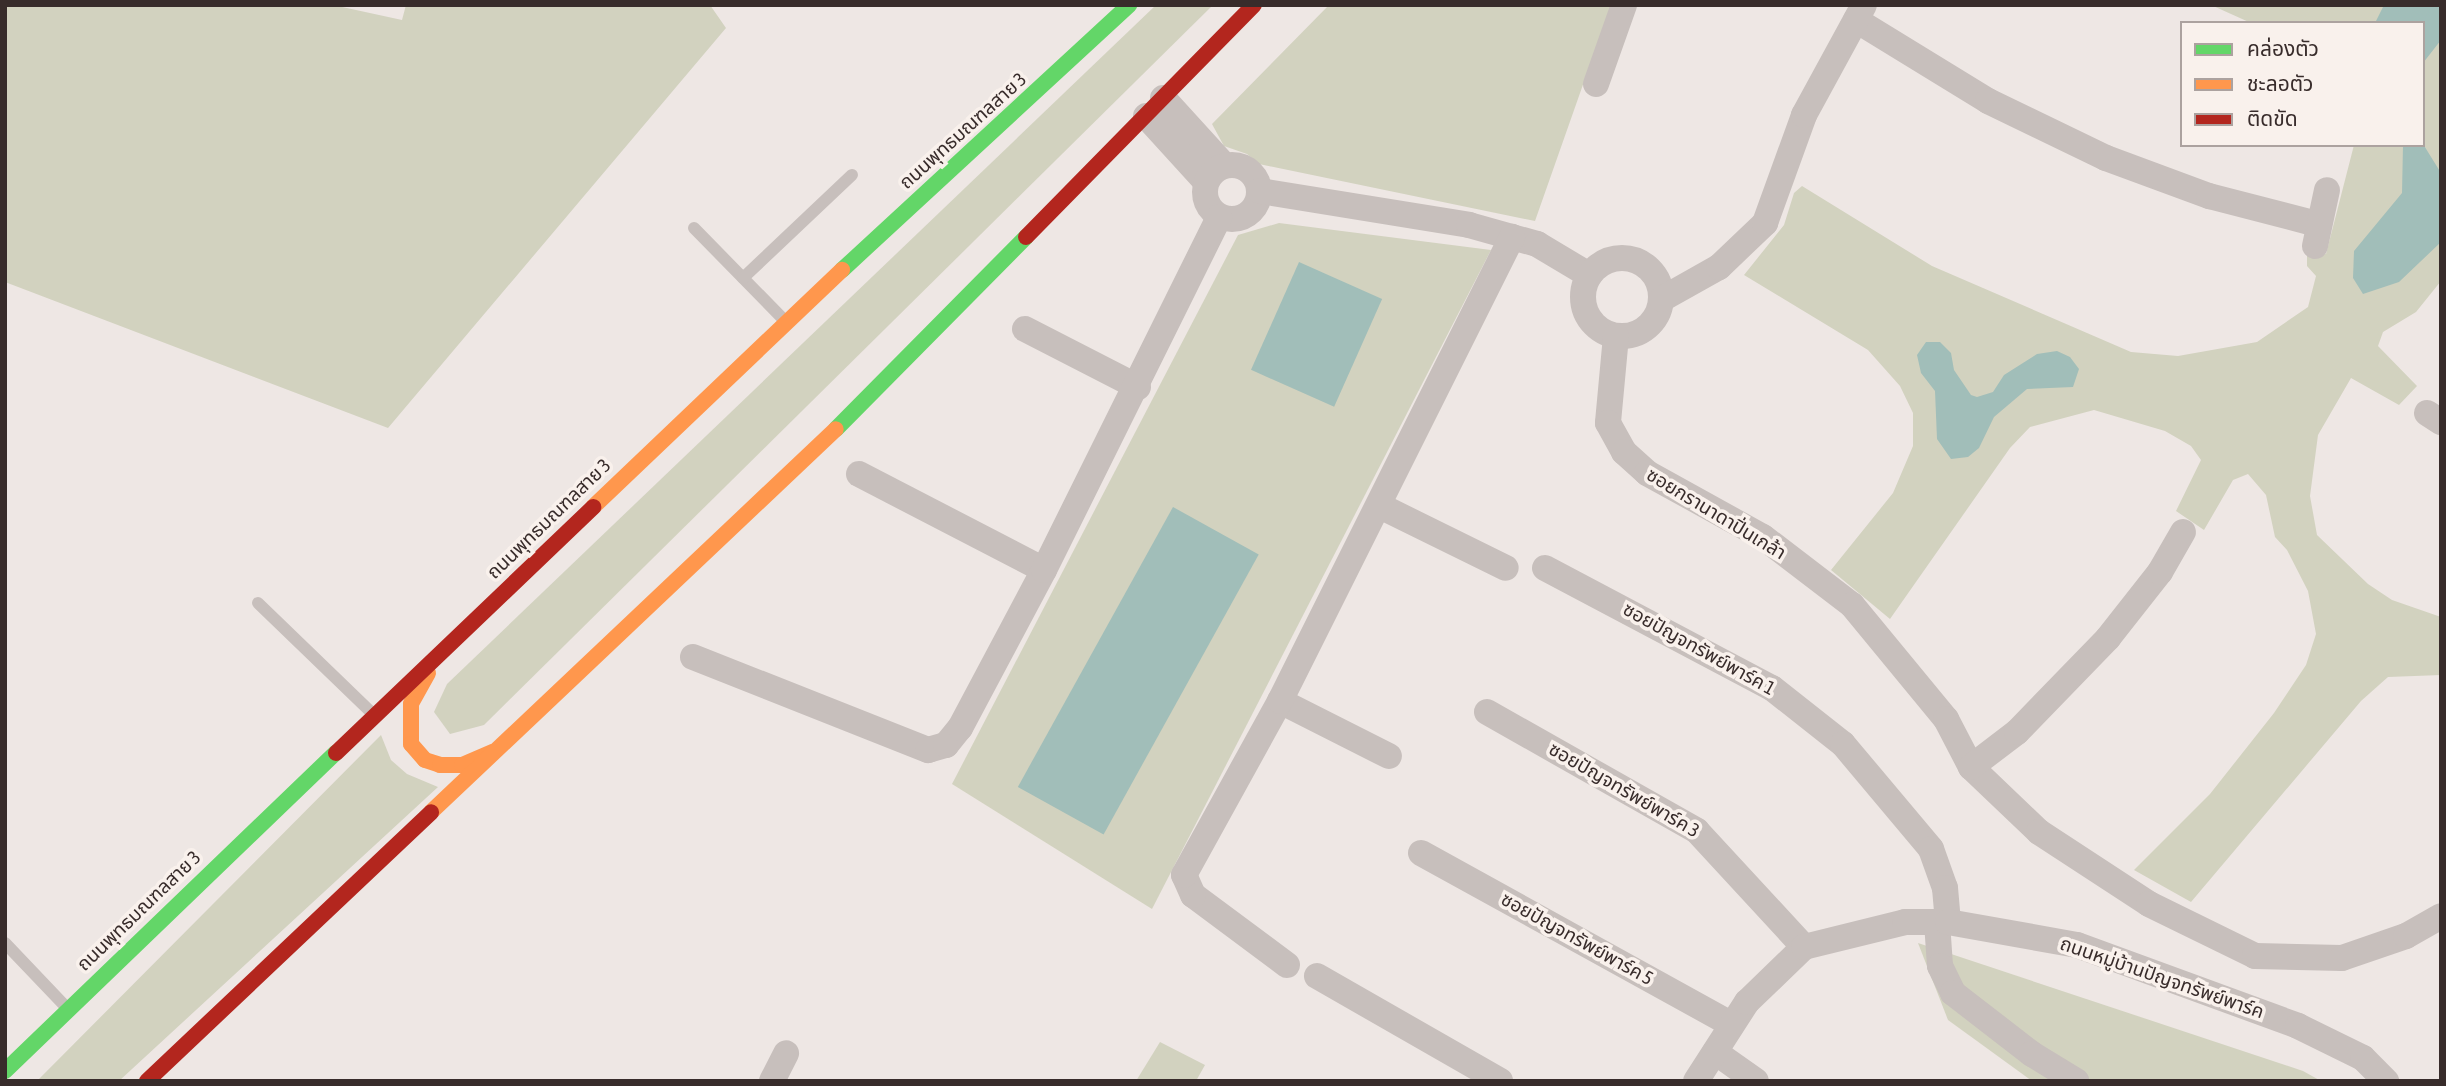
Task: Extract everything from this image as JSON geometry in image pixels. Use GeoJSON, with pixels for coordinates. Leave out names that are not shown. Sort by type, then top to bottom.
{"type":"FeatureCollection","features":[{"type":"Feature","properties":{"kind":"main road","name":"ถนนพุทธมณฑลสาย 3"},"geometry":{"type":"LineString","coordinates":[[5,1071],[67,1008],[785,322],[1129,5]]}},
{"type":"Feature","properties":{"kind":"main road"},"geometry":{"type":"LineString","coordinates":[[147,1081],[509,742],[820,445],[1254,5]]}},
{"type":"Feature","properties":{"kind":"main road"},"geometry":{"type":"LineString","coordinates":[[435,659],[411,704],[411,744],[418,752],[440,765],[462,765],[509,742]]}},
{"type":"Feature","properties":{"kind":"street"},"geometry":{"type":"LineString","coordinates":[[1596,84],[1624,5]]}},
{"type":"Feature","properties":{"kind":"street"},"geometry":{"type":"LineString","coordinates":[[1662,299],[1719,267],[1765,223],[1804,115],[1860,12],[1988,101],[2106,158],[2316,235],[2327,190]]}},
{"type":"Feature","properties":{"kind":"street"},"geometry":{"type":"LineString","coordinates":[[1154,107],[1215,174]]}},
{"type":"Feature","properties":{"kind":"street"},"geometry":{"type":"LineString","coordinates":[[1215,174],[1248,169],[1260,191]]}},
{"type":"Feature","properties":{"kind":"street"},"geometry":{"type":"LineString","coordinates":[[1215,174],[1209,208],[1219,217],[1247,215],[1260,191]]}},
{"type":"Feature","properties":{"kind":"street"},"geometry":{"type":"LineString","coordinates":[[1260,191],[1469,225],[1537,244],[1589,275]]}},
{"type":"Feature","properties":{"kind":"street"},"geometry":{"type":"LineString","coordinates":[[693,657],[928,750],[946,745],[960,728],[1044,570],[1138,387],[1219,217]]}},
{"type":"Feature","properties":{"kind":"street"},"geometry":{"type":"LineString","coordinates":[[1287,965],[1193,895],[1184,875],[1280,701],[1380,506],[1512,237]]}},
{"type":"Feature","properties":{"kind":"street"},"geometry":{"type":"LineString","coordinates":[[1609,260],[1634,260],[1654,275],[1662,299],[1657,315],[1647,328],[1633,335],[1616,336],[1601,331],[1584,305],[1589,275],[1609,260]]}},
{"type":"Feature","properties":{"kind":"street"},"geometry":{"type":"LineString","coordinates":[[1025,330],[1138,387]]}},
{"type":"Feature","properties":{"kind":"street","name":"ซอยกรานาดาปิ่นเกล้า"},"geometry":{"type":"LineString","coordinates":[[1616,336],[1608,423],[1624,452],[1647,473],[1763,537],[1852,605],[1947,719],[1971,766],[2039,832],[2149,904],[2255,956],[2342,958],[2406,936],[2441,916]]}},
{"type":"Feature","properties":{"kind":"street"},"geometry":{"type":"LineString","coordinates":[[859,474],[1044,570]]}},
{"type":"Feature","properties":{"kind":"street"},"geometry":{"type":"LineString","coordinates":[[1380,506],[1506,568]]}},
{"type":"Feature","properties":{"kind":"street"},"geometry":{"type":"LineString","coordinates":[[1971,766],[2017,732],[2108,638],[2160,572],[2183,532]]}},
{"type":"Feature","properties":{"kind":"street","name":"ซอยปัญจทรัพย์พาร์ค 1"},"geometry":{"type":"LineString","coordinates":[[1545,568],[1772,688],[1843,744],[1931,849],[1945,888],[1941,966],[1953,993],[2032,1054],[2076,1081]]}},
{"type":"Feature","properties":{"kind":"street"},"geometry":{"type":"LineString","coordinates":[[1280,701],[1389,756]]}},
{"type":"Feature","properties":{"kind":"street","name":"ซอยปัญจทรัพย์พาร์ค 3"},"geometry":{"type":"LineString","coordinates":[[1487,712],[1697,831],[1804,947]]}},
{"type":"Feature","properties":{"kind":"street","name":"ซอยปัญจทรัพย์พาร์ค 5"},"geometry":{"type":"LineString","coordinates":[[1421,853],[1732,1025]]}},
{"type":"Feature","properties":{"kind":"street","name":"ถนนหมู่บ้านปัญจทรัพย์พาร์ค"},"geometry":{"type":"LineString","coordinates":[[1804,947],[1905,922],[1942,922],[2077,945],[2298,1026],[2363,1058],[2386,1081]]}},
{"type":"Feature","properties":{"kind":"street"},"geometry":{"type":"LineString","coordinates":[[1696,1081],[1747,1002],[1804,947]]}},
{"type":"Feature","properties":{"kind":"street"},"geometry":{"type":"LineString","coordinates":[[1317,976],[1500,1081]]}},
{"type":"Feature","properties":{"kind":"street"},"geometry":{"type":"LineString","coordinates":[[1715,1052],[1756,1081]]}},
{"type":"Feature","properties":{"kind":"street"},"geometry":{"type":"LineString","coordinates":[[772,1081],[786,1053]]}},
{"type":"Feature","properties":{"kind":"lane"},"geometry":{"type":"LineString","coordinates":[[743,278],[852,175]]}},
{"type":"Feature","properties":{"kind":"lane"},"geometry":{"type":"LineString","coordinates":[[694,228],[785,322]]}},
{"type":"Feature","properties":{"kind":"lane"},"geometry":{"type":"LineString","coordinates":[[258,603],[375,715]]}},
{"type":"Feature","properties":{"kind":"lane"},"geometry":{"type":"LineString","coordinates":[[5,943],[67,1008]]}},
{"type":"Feature","properties":{"kind":"green space"},"geometry":{"type":"Polygon","coordinates":[[[5,5],[333,5],[402,20],[406,5],[710,5],[726,28],[388,428],[5,282],[5,5]]]}},
{"type":"Feature","properties":{"kind":"green space"},"geometry":{"type":"Polygon","coordinates":[[[1156,5],[1213,5],[484,725],[450,734],[434,712],[447,684],[1156,5]]]}},
{"type":"Feature","properties":{"kind":"green space"},"geometry":{"type":"Polygon","coordinates":[[[1329,5],[1611,5],[1535,221],[1259,164],[1247,154],[1224,146],[1212,124],[1329,5]]]}},
{"type":"Feature","properties":{"kind":"green space"},"geometry":{"type":"Polygon","coordinates":[[[2211,5],[2441,5],[2441,281],[2416,312],[2383,332],[2378,346],[2417,386],[2399,405],[2351,378],[2318,435],[2310,496],[2317,535],[2368,584],[2392,600],[2441,617],[2441,675],[2388,677],[2361,701],[2191,902],[2134,870],[2210,794],[2274,713],[2306,665],[2316,634],[2308,591],[2287,550],[2275,537],[2266,495],[2248,474],[2233,480],[2204,530],[2176,511],[2201,460],[2191,446],[2165,431],[2094,410],[2030,427],[2010,448],[1890,619],[1831,570],[1893,493],[1913,446],[1913,413],[1900,386],[1868,350],[1744,275],[1784,225],[1794,193],[1802,186],[1932,266],[2131,352],[2178,356],[2257,342],[2308,307],[2316,276],[2307,266],[2307,255],[2326,254],[2353,147],[2425,147],[2425,21],[2247,21],[2211,5]]]}},
{"type":"Feature","properties":{"kind":"green space"},"geometry":{"type":"Polygon","coordinates":[[[1279,223],[1491,250],[1152,909],[952,784],[1238,235],[1279,223]]]}},
{"type":"Feature","properties":{"kind":"green space"},"geometry":{"type":"Polygon","coordinates":[[[381,735],[391,760],[407,774],[438,787],[119,1081],[37,1081],[381,735]]]}},
{"type":"Feature","properties":{"kind":"green space"},"geometry":{"type":"Polygon","coordinates":[[[1918,943],[2303,1071],[2321,1081],[2032,1081],[1948,1020],[1918,943]]]}},
{"type":"Feature","properties":{"kind":"green space"},"geometry":{"type":"Polygon","coordinates":[[[1160,1042],[1205,1065],[1196,1081],[1136,1081],[1160,1042]]]}},
{"type":"Feature","properties":{"kind":"water"},"geometry":{"type":"Polygon","coordinates":[[[2384,5],[2441,5],[2441,40],[2425,60],[2425,21],[2376,21],[2384,5]]]}},
{"type":"Feature","properties":{"kind":"water"},"geometry":{"type":"Polygon","coordinates":[[[2403,147],[2425,147],[2441,173],[2441,242],[2399,282],[2363,294],[2353,278],[2354,251],[2402,193],[2403,147]]]}},
{"type":"Feature","properties":{"kind":"water"},"geometry":{"type":"Polygon","coordinates":[[[1299,262],[1382,299],[1334,407],[1251,370],[1299,262]]]}},
{"type":"Feature","properties":{"kind":"water"},"geometry":{"type":"Polygon","coordinates":[[[1926,342],[1940,342],[1951,353],[1954,370],[1971,395],[1977,397],[1993,392],[2004,375],[2037,354],[2057,351],[2070,357],[2079,369],[2073,387],[2027,389],[1994,417],[1979,448],[1968,457],[1951,459],[1937,439],[1935,391],[1921,373],[1917,355],[1926,342]]]}},
{"type":"Feature","properties":{"kind":"water"},"geometry":{"type":"Polygon","coordinates":[[[1173,507],[1259,555],[1104,834],[1018,787],[1173,507]]]}},
{"type":"Feature","properties":{"kind":"traffic: fast"},"geometry":{"type":"LineString","coordinates":[[842,270],[1129,5]]}},
{"type":"Feature","properties":{"kind":"traffic: fast"},"geometry":{"type":"LineString","coordinates":[[836,429],[1026,237]]}},
{"type":"Feature","properties":{"kind":"traffic: fast"},"geometry":{"type":"LineString","coordinates":[[5,1071],[336,753]]}},
{"type":"Feature","properties":{"kind":"traffic: slow"},"geometry":{"type":"LineString","coordinates":[[593,507],[842,270]]}},
{"type":"Feature","properties":{"kind":"traffic: slow"},"geometry":{"type":"LineString","coordinates":[[431,812],[836,429]]}},
{"type":"Feature","properties":{"kind":"traffic: slow"},"geometry":{"type":"LineString","coordinates":[[428,673],[411,704],[411,744],[425,760],[440,765],[462,765],[493,752]]}},
{"type":"Feature","properties":{"kind":"traffic: jam"},"geometry":{"type":"LineString","coordinates":[[1026,237],[1254,5]]}},
{"type":"Feature","properties":{"kind":"traffic: jam"},"geometry":{"type":"LineString","coordinates":[[336,753],[593,507]]}},
{"type":"Feature","properties":{"kind":"traffic: jam"},"geometry":{"type":"LineString","coordinates":[[147,1081],[431,812]]}}]}
